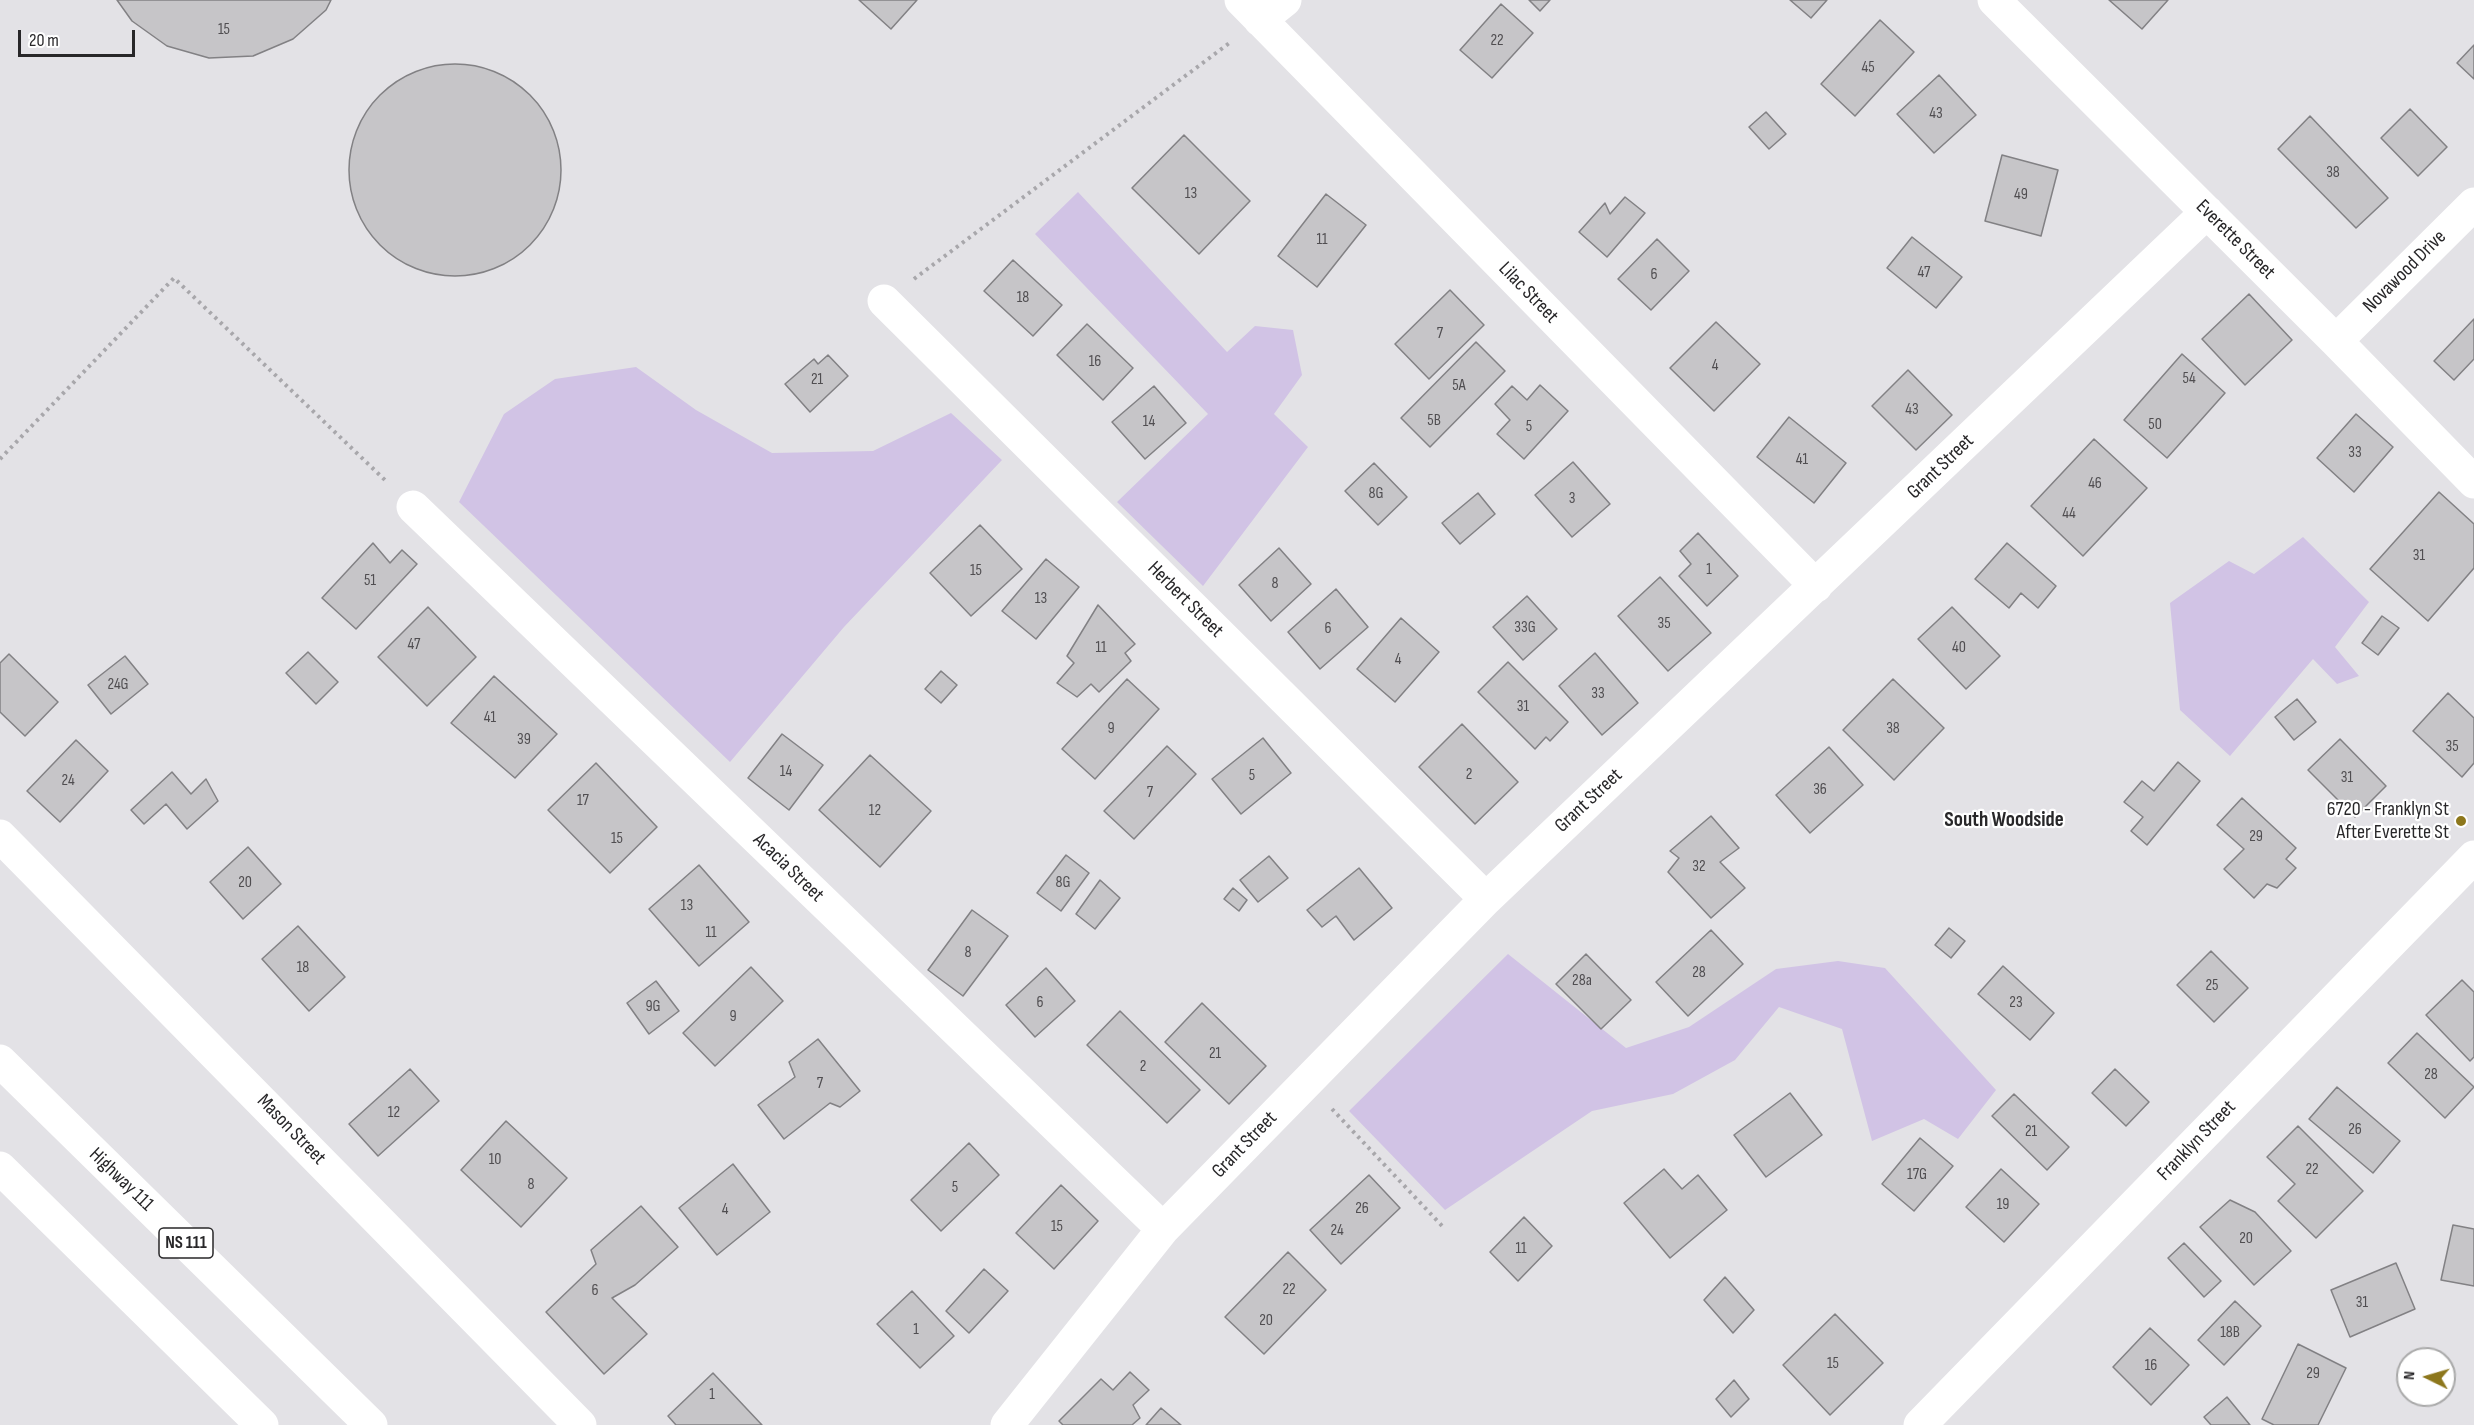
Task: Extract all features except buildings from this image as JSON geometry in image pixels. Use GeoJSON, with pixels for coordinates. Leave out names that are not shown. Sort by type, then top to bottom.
{"type":"FeatureCollection","features":[{"type":"Feature","properties":{"kind":"main road"},"geometry":{"type":"LineString","coordinates":[[1250,10],[1285,0]]}},
{"type":"Feature","properties":{"kind":"main road","name":"Everette Street"},"geometry":{"type":"LineString","coordinates":[[1994,0],[2474,482]]}},
{"type":"Feature","properties":{"kind":"main road","name":"Lilac Street"},"geometry":{"type":"LineString","coordinates":[[1250,10],[1816,586]]}},
{"type":"Feature","properties":{"kind":"main road","name":"Novawood Drive"},"geometry":{"type":"LineString","coordinates":[[2336,341],[2474,204]]}},
{"type":"Feature","properties":{"kind":"main road","name":"Grant Street"},"geometry":{"type":"LineString","coordinates":[[1007,1425],[1163,1229],[1486,899],[2207,212]]}},
{"type":"Feature","properties":{"kind":"main road","name":"Herbert Street"},"geometry":{"type":"LineString","coordinates":[[884,301],[1486,899]]}},
{"type":"Feature","properties":{"kind":"main road","name":"Acacia Street"},"geometry":{"type":"LineString","coordinates":[[413,507],[1163,1229]]}},
{"type":"Feature","properties":{"kind":"main road","name":"Mason Street"},"geometry":{"type":"LineString","coordinates":[[0,836],[580,1425]]}},
{"type":"Feature","properties":{"kind":"main road","name":"Franklyn Street"},"geometry":{"type":"LineString","coordinates":[[1920,1425],[2474,857]]}},
{"type":"Feature","properties":{"kind":"main road","name":"Highway 111"},"geometry":{"type":"LineString","coordinates":[[0,1061],[371,1425]]}},
{"type":"Feature","properties":{"kind":"main road"},"geometry":{"type":"LineString","coordinates":[[0,1168],[262,1425]]}},
{"type":"Feature","properties":{"kind":"path"},"geometry":{"type":"LineString","coordinates":[[884,301],[1250,10]]}},
{"type":"Feature","properties":{"kind":"path"},"geometry":{"type":"LineString","coordinates":[[0,459],[174,278],[413,507]]}},
{"type":"Feature","properties":{"kind":"path"},"geometry":{"type":"LineString","coordinates":[[1341,1119],[1444,1228]]}},
{"type":"Feature","properties":{"kind":"shaded area"},"geometry":{"type":"Polygon","coordinates":[[[1078,192],[1227,352],[1255,326],[1293,330],[1302,375],[1274,414],[1308,447],[1203,586],[1117,502],[1208,414],[1035,234],[1078,192]]]}},
{"type":"Feature","properties":{"kind":"shaded area"},"geometry":{"type":"Polygon","coordinates":[[[636,367],[696,410],[772,453],[873,451],[951,413],[1002,460],[844,627],[730,762],[459,502],[504,414],[555,379],[636,367]]]}},
{"type":"Feature","properties":{"kind":"shaded area"},"geometry":{"type":"Polygon","coordinates":[[[2303,537],[2369,602],[2335,647],[2359,676],[2337,684],[2313,659],[2230,756],[2180,710],[2170,603],[2229,561],[2254,574],[2303,537]]]}},
{"type":"Feature","properties":{"kind":"shaded area"},"geometry":{"type":"Polygon","coordinates":[[[1508,954],[1626,1048],[1689,1027],[1776,969],[1838,961],[1885,968],[1996,1090],[1958,1139],[1924,1119],[1872,1141],[1842,1029],[1779,1007],[1735,1060],[1673,1094],[1592,1111],[1445,1210],[1349,1111],[1508,954]]]}},
{"type":"Feature","properties":{"kind":"place","name":"6720 - Franklyn St After Everette St"},"geometry":{"type":"Point","coordinates":[2461,821]}},
{"type":"Feature","properties":{"kind":"district","name":"South Woodside"},"geometry":{"type":"Point","coordinates":[2004,821]}}]}
